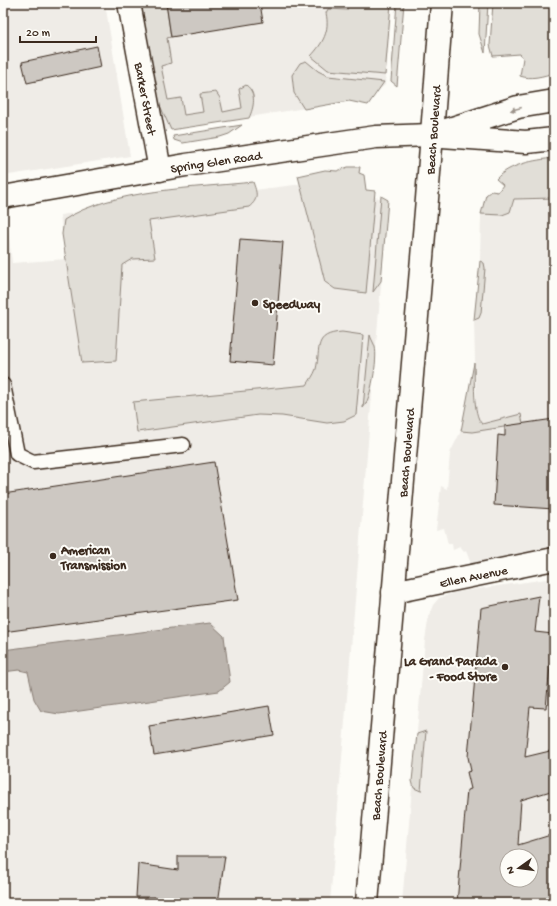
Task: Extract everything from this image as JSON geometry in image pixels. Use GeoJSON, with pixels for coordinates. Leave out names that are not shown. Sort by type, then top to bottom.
{"type":"FeatureCollection","features":[{"type":"Feature","properties":{"kind":"main road","name":"Barker Street"},"geometry":{"type":"LineString","coordinates":[[129,3],[160,170]]}},
{"type":"Feature","properties":{"kind":"main road","name":"Beach Boulevard"},"geometry":{"type":"LineString","coordinates":[[366,903],[427,199],[442,3]]}},
{"type":"Feature","properties":{"kind":"main road","name":"Spring Glen Road"},"geometry":{"type":"LineString","coordinates":[[431,135],[518,107],[554,101]]}},
{"type":"Feature","properties":{"kind":"main road","name":"Spring Glen Road"},"geometry":{"type":"LineString","coordinates":[[3,196],[376,137],[431,135],[526,142],[554,139]]}},
{"type":"Feature","properties":{"kind":"main road","name":"Ellen Avenue"},"geometry":{"type":"LineString","coordinates":[[393,592],[554,560]]}},
{"type":"Feature","properties":{"kind":"lane"},"geometry":{"type":"LineString","coordinates":[[3,385],[17,454],[33,462],[183,444]]}},
{"type":"Feature","properties":{"kind":"shaded area"},"geometry":{"type":"Polygon","coordinates":[[[3,3],[105,3],[130,156],[3,176],[3,3]]]}},
{"type":"Feature","properties":{"kind":"shaded area"},"geometry":{"type":"Polygon","coordinates":[[[135,3],[166,3],[171,37],[167,38],[171,63],[161,66],[168,100],[181,98],[184,115],[203,112],[200,94],[216,92],[220,98],[223,112],[242,108],[239,89],[246,85],[252,92],[254,100],[249,118],[171,130],[154,92],[135,3]]]}},
{"type":"Feature","properties":{"kind":"shaded area"},"geometry":{"type":"Polygon","coordinates":[[[138,3],[392,3],[385,85],[368,98],[160,131],[138,3]]]}},
{"type":"Feature","properties":{"kind":"shaded area"},"geometry":{"type":"Polygon","coordinates":[[[347,3],[391,3],[385,75],[328,70],[311,56],[322,41],[326,31],[326,13],[328,9],[347,10],[347,3]]]}},
{"type":"Feature","properties":{"kind":"shaded area"},"geometry":{"type":"Polygon","coordinates":[[[397,3],[404,3],[397,86],[391,81],[397,3]]]}},
{"type":"Feature","properties":{"kind":"shaded area"},"geometry":{"type":"Polygon","coordinates":[[[480,3],[488,3],[485,53],[479,34],[480,3]]]}},
{"type":"Feature","properties":{"kind":"shaded area"},"geometry":{"type":"Polygon","coordinates":[[[493,3],[554,3],[554,73],[533,78],[520,76],[523,58],[520,54],[493,56],[490,45],[493,3]]]}},
{"type":"Feature","properties":{"kind":"shaded area"},"geometry":{"type":"Polygon","coordinates":[[[306,61],[318,71],[328,76],[384,82],[368,105],[349,101],[304,109],[294,93],[292,75],[300,63],[306,61]]]}},
{"type":"Feature","properties":{"kind":"shaded area"},"geometry":{"type":"Polygon","coordinates":[[[242,125],[229,134],[220,137],[183,143],[174,140],[173,136],[242,125]]]}},
{"type":"Feature","properties":{"kind":"shaded area"},"geometry":{"type":"Polygon","coordinates":[[[554,158],[554,198],[514,199],[510,212],[502,215],[481,214],[486,195],[491,191],[498,192],[503,185],[496,179],[501,174],[515,166],[554,158]]]}},
{"type":"Feature","properties":{"kind":"shaded area"},"geometry":{"type":"Polygon","coordinates":[[[348,167],[360,167],[359,173],[364,175],[366,190],[375,191],[366,293],[335,289],[325,282],[298,176],[325,170],[337,171],[348,167]]]}},
{"type":"Feature","properties":{"kind":"shaded area"},"geometry":{"type":"Polygon","coordinates":[[[357,177],[360,194],[388,200],[330,903],[3,903],[3,230],[8,229],[12,263],[66,259],[60,215],[357,177]]]}},
{"type":"Feature","properties":{"kind":"shaded area"},"geometry":{"type":"Polygon","coordinates":[[[253,182],[256,198],[249,207],[149,221],[155,258],[132,259],[122,265],[116,361],[82,363],[62,234],[64,220],[83,210],[105,202],[130,196],[181,188],[253,182]]]}},
{"type":"Feature","properties":{"kind":"shaded area"},"geometry":{"type":"Polygon","coordinates":[[[381,196],[388,200],[381,281],[373,292],[381,196]]]}},
{"type":"Feature","properties":{"kind":"shaded area"},"geometry":{"type":"Polygon","coordinates":[[[554,198],[554,547],[471,564],[466,551],[464,552],[460,547],[453,550],[452,544],[448,544],[444,528],[436,530],[441,486],[447,489],[450,453],[461,431],[472,432],[522,424],[520,414],[482,424],[479,421],[476,406],[474,320],[480,261],[481,214],[502,215],[510,212],[514,199],[554,198]]]}},
{"type":"Feature","properties":{"kind":"shaded area"},"geometry":{"type":"Polygon","coordinates":[[[480,261],[484,263],[485,268],[481,313],[479,318],[474,320],[480,261]]]}},
{"type":"Feature","properties":{"kind":"shaded area"},"geometry":{"type":"Polygon","coordinates":[[[342,332],[363,335],[356,415],[344,421],[327,423],[282,416],[258,415],[137,432],[133,402],[307,385],[316,369],[322,339],[333,333],[342,332]]]}},
{"type":"Feature","properties":{"kind":"shaded area"},"geometry":{"type":"Polygon","coordinates":[[[370,335],[375,347],[376,360],[369,397],[363,408],[370,335]]]}},
{"type":"Feature","properties":{"kind":"shaded area"},"geometry":{"type":"Polygon","coordinates":[[[474,363],[475,404],[482,424],[521,414],[523,424],[472,432],[461,431],[474,363]]]}},
{"type":"Feature","properties":{"kind":"shaded area"},"geometry":{"type":"Polygon","coordinates":[[[554,578],[554,903],[402,903],[425,640],[429,615],[433,605],[439,598],[456,592],[554,578]]]}},
{"type":"Feature","properties":{"kind":"shaded area"},"geometry":{"type":"Polygon","coordinates":[[[210,623],[224,636],[230,682],[219,691],[59,714],[41,711],[34,699],[28,672],[19,670],[3,672],[3,650],[210,623]]]}},
{"type":"Feature","properties":{"kind":"shaded area"},"geometry":{"type":"Polygon","coordinates":[[[426,731],[421,791],[414,788],[412,781],[417,734],[426,731]]]}},
{"type":"Feature","properties":{"kind":"building"},"geometry":{"type":"Polygon","coordinates":[[[166,3],[260,3],[263,22],[171,37],[166,3]]]}},
{"type":"Feature","properties":{"kind":"building"},"geometry":{"type":"Polygon","coordinates":[[[97,46],[101,67],[27,83],[22,62],[97,46]]]}},
{"type":"Feature","properties":{"kind":"building"},"geometry":{"type":"Polygon","coordinates":[[[240,239],[283,242],[273,365],[230,361],[240,239]]]}},
{"type":"Feature","properties":{"kind":"building"},"geometry":{"type":"Polygon","coordinates":[[[554,419],[554,509],[494,505],[498,435],[505,436],[505,426],[554,419]]]}},
{"type":"Feature","properties":{"kind":"building"},"geometry":{"type":"Polygon","coordinates":[[[214,462],[238,600],[3,632],[3,494],[214,462]]]}},
{"type":"Feature","properties":{"kind":"building"},"geometry":{"type":"Polygon","coordinates":[[[539,596],[535,632],[553,634],[546,708],[530,707],[525,757],[554,750],[554,790],[521,800],[518,845],[554,834],[554,903],[457,903],[467,790],[471,789],[467,772],[471,771],[468,757],[481,608],[539,596]]]}},
{"type":"Feature","properties":{"kind":"building"},"geometry":{"type":"Polygon","coordinates":[[[269,706],[274,735],[154,755],[149,726],[269,706]]]}},
{"type":"Feature","properties":{"kind":"building"},"geometry":{"type":"Polygon","coordinates":[[[178,856],[225,856],[218,903],[154,903],[155,897],[136,897],[138,864],[178,870],[178,856]]]}},
{"type":"Feature","properties":{"kind":"place","name":"Speedway"},"geometry":{"type":"Point","coordinates":[255,303]}},
{"type":"Feature","properties":{"kind":"place","name":"American Transmission"},"geometry":{"type":"Point","coordinates":[53,556]}},
{"type":"Feature","properties":{"kind":"place","name":"La Grand Parada - Food Store"},"geometry":{"type":"Point","coordinates":[505,667]}}]}
